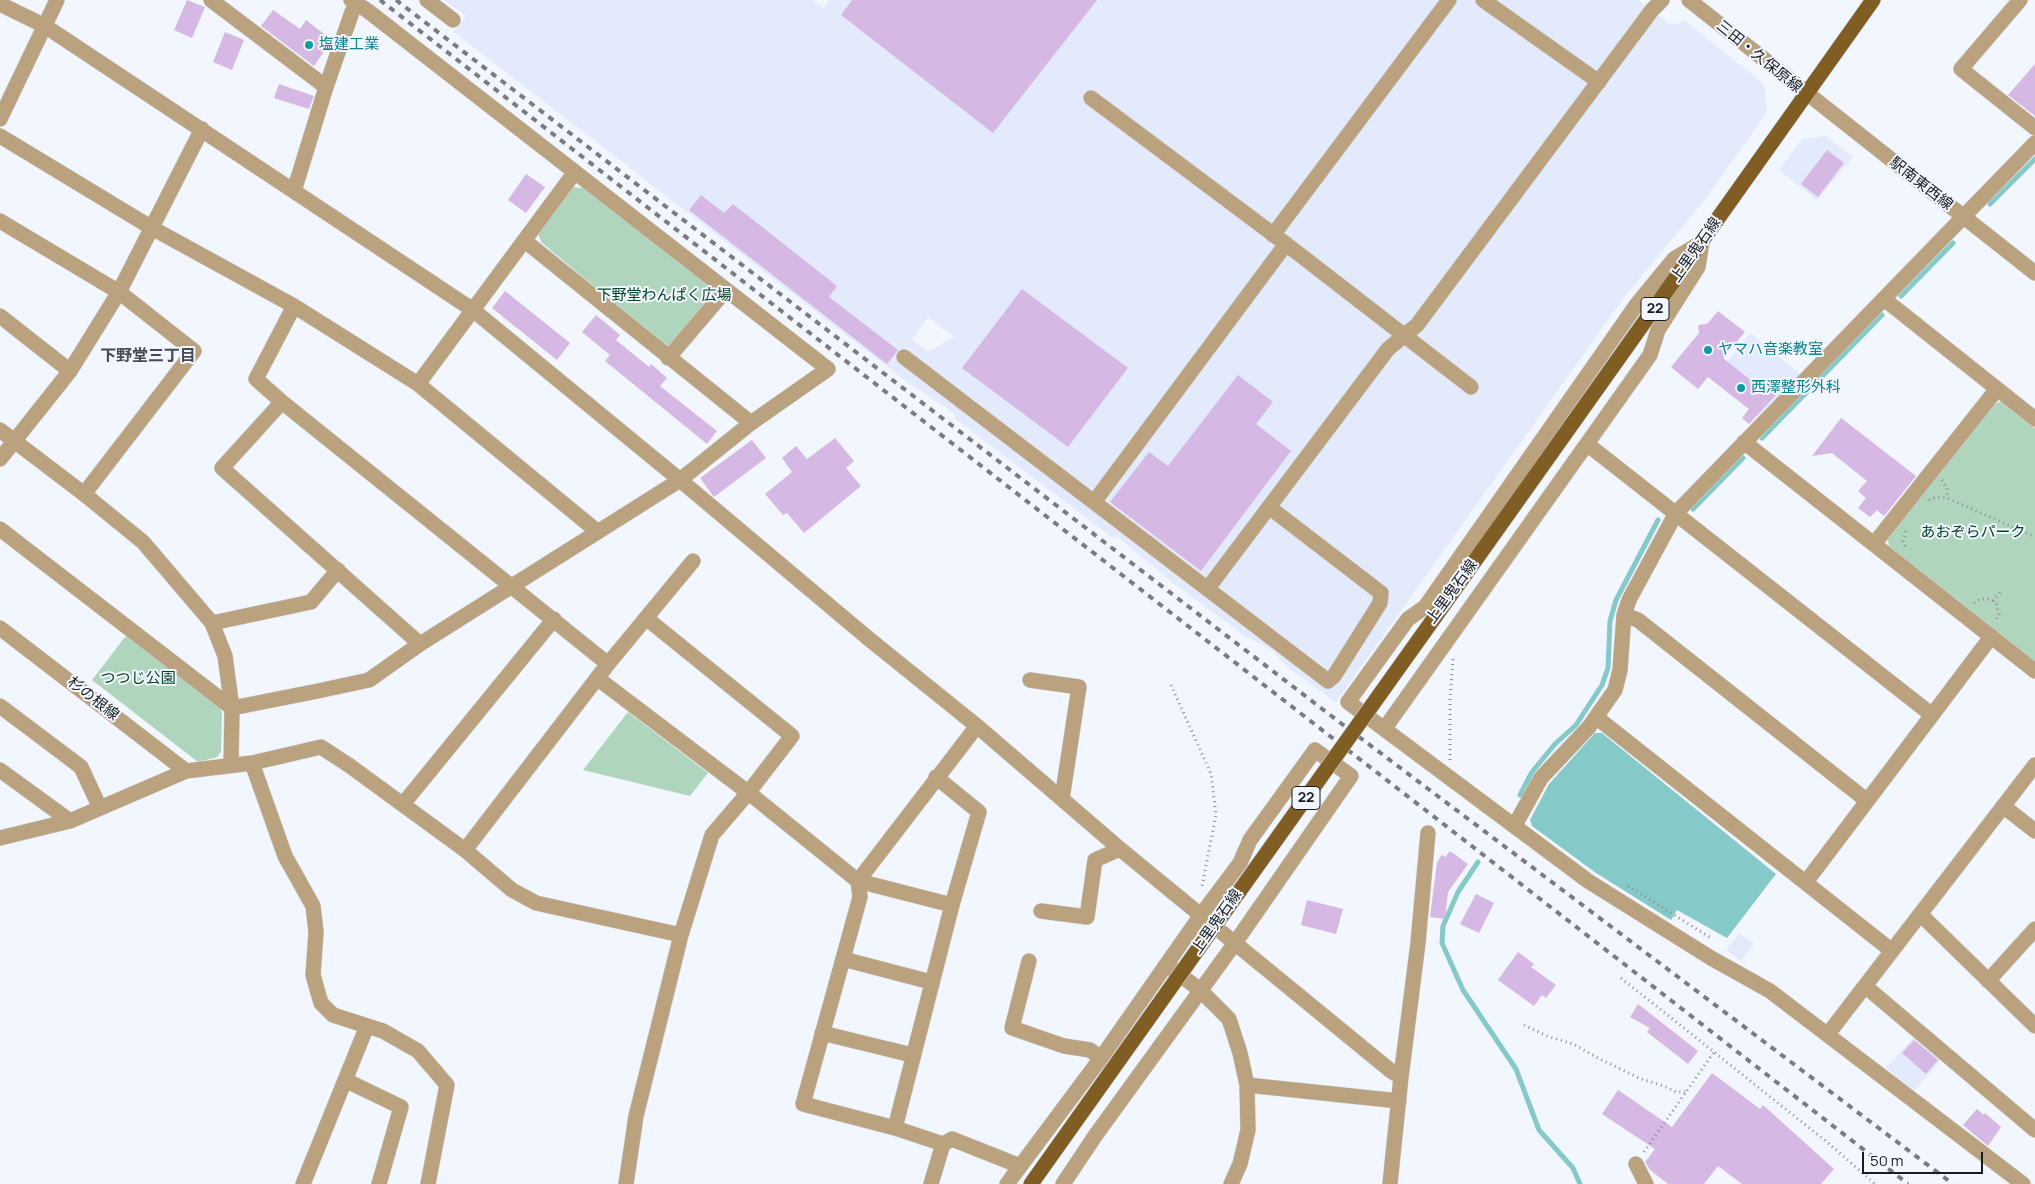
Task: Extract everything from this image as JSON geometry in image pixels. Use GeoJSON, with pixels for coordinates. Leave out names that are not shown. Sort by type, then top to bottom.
{"type":"FeatureCollection","features":[{"type":"Feature","properties":{"kind":"main road","name":"上里鬼石線"},"geometry":{"type":"LineString","coordinates":[[1031,1184],[1873,0]]}},
{"type":"Feature","properties":{"kind":"street"},"geometry":{"type":"LineString","coordinates":[[0,119],[57,0]]}},
{"type":"Feature","properties":{"kind":"street"},"geometry":{"type":"LineString","coordinates":[[211,0],[326,87]]}},
{"type":"Feature","properties":{"kind":"street"},"geometry":{"type":"LineString","coordinates":[[427,0],[454,20]]}},
{"type":"Feature","properties":{"kind":"street"},"geometry":{"type":"LineString","coordinates":[[1273,235],[1449,0]]}},
{"type":"Feature","properties":{"kind":"street"},"geometry":{"type":"LineString","coordinates":[[1483,0],[1599,82]]}},
{"type":"Feature","properties":{"kind":"street"},"geometry":{"type":"LineString","coordinates":[[1208,588],[1388,349],[1417,325],[1652,10],[1662,0]]}},
{"type":"Feature","properties":{"kind":"street","name":"三田・久保原線"},"geometry":{"type":"LineString","coordinates":[[1689,0],[1807,94]]}},
{"type":"Feature","properties":{"kind":"street"},"geometry":{"type":"LineString","coordinates":[[2020,0],[1961,68],[2035,128]]}},
{"type":"Feature","properties":{"kind":"street"},"geometry":{"type":"LineString","coordinates":[[0,529],[232,708],[369,680],[420,644],[680,480],[751,423],[828,369],[354,2],[294,191]]}},
{"type":"Feature","properties":{"kind":"street"},"geometry":{"type":"LineString","coordinates":[[0,4],[45,26],[473,310],[977,726],[1120,849],[1376,1059],[1401,1077]]}},
{"type":"Feature","properties":{"kind":"street","name":"駅南東西線"},"geometry":{"type":"LineString","coordinates":[[1807,94],[2035,273]]}},
{"type":"Feature","properties":{"kind":"street"},"geometry":{"type":"LineString","coordinates":[[1090,98],[1286,244],[1470,388]]}},
{"type":"Feature","properties":{"kind":"street"},"geometry":{"type":"LineString","coordinates":[[0,459],[70,371],[119,292],[202,130]]}},
{"type":"Feature","properties":{"kind":"street"},"geometry":{"type":"LineString","coordinates":[[0,136],[152,228],[294,306],[418,384],[598,532]]}},
{"type":"Feature","properties":{"kind":"street"},"geometry":{"type":"LineString","coordinates":[[1515,825],[1542,778],[1596,717],[1615,690],[1620,670],[1624,615],[1629,600],[1676,513],[2035,143]]}},
{"type":"Feature","properties":{"kind":"street"},"geometry":{"type":"LineString","coordinates":[[418,384],[575,172]]}},
{"type":"Feature","properties":{"kind":"street"},"geometry":{"type":"LineString","coordinates":[[0,221],[119,292],[194,351],[84,494]]}},
{"type":"Feature","properties":{"kind":"street"},"geometry":{"type":"LineString","coordinates":[[525,241],[751,423]]}},
{"type":"Feature","properties":{"kind":"street"},"geometry":{"type":"LineString","coordinates":[[1385,728],[1650,356],[1658,330],[1698,267],[1702,242]]}},
{"type":"Feature","properties":{"kind":"street"},"geometry":{"type":"LineString","coordinates":[[1702,242],[1674,259],[1637,304],[1425,607],[1404,623],[1348,702],[1588,881],[1711,958],[1770,991],[2023,1184]]}},
{"type":"Feature","properties":{"kind":"street"},"geometry":{"type":"LineString","coordinates":[[1094,502],[1286,244]]}},
{"type":"Feature","properties":{"kind":"street"},"geometry":{"type":"LineString","coordinates":[[668,358],[726,290]]}},
{"type":"Feature","properties":{"kind":"street"},"geometry":{"type":"LineString","coordinates":[[1884,299],[2035,419]]}},
{"type":"Feature","properties":{"kind":"street"},"geometry":{"type":"LineString","coordinates":[[294,306],[256,379],[282,402],[608,664]]}},
{"type":"Feature","properties":{"kind":"street"},"geometry":{"type":"LineString","coordinates":[[0,316],[70,371]]}},
{"type":"Feature","properties":{"kind":"street"},"geometry":{"type":"LineString","coordinates":[[904,357],[1328,681],[1334,676],[1380,603],[1381,594],[1268,507]]}},
{"type":"Feature","properties":{"kind":"street"},"geometry":{"type":"LineString","coordinates":[[1874,544],[1997,389]]}},
{"type":"Feature","properties":{"kind":"street"},"geometry":{"type":"LineString","coordinates":[[282,402],[222,468],[420,644]]}},
{"type":"Feature","properties":{"kind":"street"},"geometry":{"type":"LineString","coordinates":[[0,430],[84,494],[142,542],[212,623],[225,656],[232,708],[231,765]]}},
{"type":"Feature","properties":{"kind":"street"},"geometry":{"type":"LineString","coordinates":[[1744,442],[2035,671]]}},
{"type":"Feature","properties":{"kind":"street"},"geometry":{"type":"LineString","coordinates":[[1587,444],[1932,716]]}},
{"type":"Feature","properties":{"kind":"street"},"geometry":{"type":"LineString","coordinates":[[464,850],[608,664],[693,561]]}},
{"type":"Feature","properties":{"kind":"street"},"geometry":{"type":"LineString","coordinates":[[212,623],[311,602],[338,570]]}},
{"type":"Feature","properties":{"kind":"street"},"geometry":{"type":"LineString","coordinates":[[1624,615],[1638,620],[1866,800]]}},
{"type":"Feature","properties":{"kind":"street"},"geometry":{"type":"LineString","coordinates":[[626,1184],[636,1116],[681,936],[712,835],[748,793],[792,736],[646,618]]}},
{"type":"Feature","properties":{"kind":"street"},"geometry":{"type":"LineString","coordinates":[[403,804],[554,619]]}},
{"type":"Feature","properties":{"kind":"street","name":"杉の根線"},"geometry":{"type":"LineString","coordinates":[[0,628],[186,771]]}},
{"type":"Feature","properties":{"kind":"street"},"geometry":{"type":"LineString","coordinates":[[1806,882],[1866,800],[1991,637]]}},
{"type":"Feature","properties":{"kind":"street"},"geometry":{"type":"LineString","coordinates":[[597,678],[748,793],[858,881],[952,905]]}},
{"type":"Feature","properties":{"kind":"street"},"geometry":{"type":"LineString","coordinates":[[1030,680],[1079,688],[1062,799]]}},
{"type":"Feature","properties":{"kind":"street"},"geometry":{"type":"LineString","coordinates":[[0,706],[81,768],[100,808]]}},
{"type":"Feature","properties":{"kind":"street"},"geometry":{"type":"LineString","coordinates":[[1596,717],[1892,950]]}},
{"type":"Feature","properties":{"kind":"street"},"geometry":{"type":"LineString","coordinates":[[943,1144],[895,1128],[803,1104],[860,896],[858,881],[977,726]]}},
{"type":"Feature","properties":{"kind":"street"},"geometry":{"type":"LineString","coordinates":[[0,838],[70,821],[186,771],[252,763],[321,747],[403,804],[464,850],[512,890],[536,903],[681,936]]}},
{"type":"Feature","properties":{"kind":"street"},"geometry":{"type":"LineString","coordinates":[[1007,1184],[1101,1058],[1240,863],[1250,840],[1315,750],[1351,776],[1235,943],[1095,1136],[1063,1184]]}},
{"type":"Feature","properties":{"kind":"street"},"geometry":{"type":"LineString","coordinates":[[252,763],[285,856],[313,906],[316,932],[312,975],[321,1003],[333,1015],[383,1031],[418,1051],[447,1085],[428,1184]]}},
{"type":"Feature","properties":{"kind":"street"},"geometry":{"type":"LineString","coordinates":[[1828,1034],[2035,765]]}},
{"type":"Feature","properties":{"kind":"street"},"geometry":{"type":"LineString","coordinates":[[0,770],[70,821]]}},
{"type":"Feature","properties":{"kind":"street"},"geometry":{"type":"LineString","coordinates":[[895,1128],[931,982],[979,812],[936,777]]}},
{"type":"Feature","properties":{"kind":"street"},"geometry":{"type":"LineString","coordinates":[[2003,806],[2035,831]]}},
{"type":"Feature","properties":{"kind":"street"},"geometry":{"type":"LineString","coordinates":[[1390,1184],[1418,943],[1428,833]]}},
{"type":"Feature","properties":{"kind":"street"},"geometry":{"type":"LineString","coordinates":[[1041,911],[1087,917],[1095,860],[1120,849]]}},
{"type":"Feature","properties":{"kind":"street"},"geometry":{"type":"LineString","coordinates":[[1920,914],[2035,1026]]}},
{"type":"Feature","properties":{"kind":"street"},"geometry":{"type":"LineString","coordinates":[[1988,981],[2035,929]]}},
{"type":"Feature","properties":{"kind":"street"},"geometry":{"type":"LineString","coordinates":[[843,959],[931,982]]}},
{"type":"Feature","properties":{"kind":"street"},"geometry":{"type":"LineString","coordinates":[[1029,961],[1012,1028],[1064,1046],[1090,1050],[1101,1058]]}},
{"type":"Feature","properties":{"kind":"street"},"geometry":{"type":"LineString","coordinates":[[1167,965],[1200,990],[1229,1019],[1240,1053],[1246,1085],[1248,1130],[1240,1164],[1231,1184]]}},
{"type":"Feature","properties":{"kind":"street"},"geometry":{"type":"LineString","coordinates":[[1865,986],[2035,1130]]}},
{"type":"Feature","properties":{"kind":"street"},"geometry":{"type":"LineString","coordinates":[[303,1184],[367,1026]]}},
{"type":"Feature","properties":{"kind":"street"},"geometry":{"type":"LineString","coordinates":[[822,1033],[912,1055]]}},
{"type":"Feature","properties":{"kind":"street"},"geometry":{"type":"LineString","coordinates":[[345,1080],[401,1107],[379,1184]]}},
{"type":"Feature","properties":{"kind":"street"},"geometry":{"type":"LineString","coordinates":[[1246,1085],[1399,1101]]}},
{"type":"Feature","properties":{"kind":"street"},"geometry":{"type":"LineString","coordinates":[[931,1184],[943,1144],[952,1139],[1020,1166]]}},
{"type":"Feature","properties":{"kind":"street"},"geometry":{"type":"LineString","coordinates":[[1636,1164],[1646,1184]]}},
{"type":"Feature","properties":{"kind":"path"},"geometry":{"type":"LineString","coordinates":[[1927,503],[1936,497],[1947,498],[2035,537]]}},
{"type":"Feature","properties":{"kind":"path"},"geometry":{"type":"LineString","coordinates":[[1906,529],[1903,541],[1907,551]]}},
{"type":"Feature","properties":{"kind":"path"},"geometry":{"type":"LineString","coordinates":[[1993,601],[2001,592]]}},
{"type":"Feature","properties":{"kind":"path"},"geometry":{"type":"LineString","coordinates":[[1966,597],[1980,608]]}},
{"type":"Feature","properties":{"kind":"path"},"geometry":{"type":"LineString","coordinates":[[1974,603],[1980,599],[1990,599],[1993,601],[1999,614],[1996,620]]}},
{"type":"Feature","properties":{"kind":"path"},"geometry":{"type":"LineString","coordinates":[[1990,616],[2002,626]]}},
{"type":"Feature","properties":{"kind":"path"},"geometry":{"type":"LineString","coordinates":[[1449,637],[1454,648],[1450,708],[1450,761]]}},
{"type":"Feature","properties":{"kind":"path"},"geometry":{"type":"LineString","coordinates":[[1171,685],[1211,774],[1216,815],[1203,885],[1189,905]]}},
{"type":"Feature","properties":{"kind":"path"},"geometry":{"type":"LineString","coordinates":[[1621,978],[1827,1142],[1875,1184]]}},
{"type":"Feature","properties":{"kind":"path"},"geometry":{"type":"LineString","coordinates":[[1524,1025],[1547,1036],[1573,1044],[1641,1079],[1676,1092],[1686,1092]]}},
{"type":"Feature","properties":{"kind":"path"},"geometry":{"type":"LineString","coordinates":[[1636,1164],[1714,1052]]}},
{"type":"Feature","properties":{"kind":"shaded area"},"geometry":{"type":"Polygon","coordinates":[[[444,0],[811,0],[824,8],[829,0],[1638,0],[1671,25],[1685,21],[1764,84],[1767,112],[1703,202],[1625,296],[1336,702],[1287,667],[1272,650],[1248,638],[1173,583],[1117,536],[1113,538],[957,420],[953,412],[907,382],[454,32],[466,16],[444,0]],[[928,317],[912,339],[928,352],[954,337],[928,317]]]}},
{"type":"Feature","properties":{"kind":"shaded area"},"geometry":{"type":"Polygon","coordinates":[[[1826,136],[1853,157],[1817,200],[1779,170],[1802,139],[1826,136]]]}},
{"type":"Feature","properties":{"kind":"shaded area"},"geometry":{"type":"Polygon","coordinates":[[[1750,333],[1800,374],[1758,417],[1712,380],[1750,333]]]}},
{"type":"Feature","properties":{"kind":"shaded area"},"geometry":{"type":"Polygon","coordinates":[[[1739,933],[1754,944],[1741,961],[1726,950],[1739,933]]]}},
{"type":"Feature","properties":{"kind":"shaded area"},"geometry":{"type":"Polygon","coordinates":[[[1916,1035],[1943,1058],[1914,1091],[1886,1068],[1916,1035]]]}},
{"type":"Feature","properties":{"kind":"green space","name":"下野堂わんぱく広場"},"geometry":{"type":"Polygon","coordinates":[[[572,187],[583,188],[712,286],[714,298],[672,346],[664,345],[541,242],[538,233],[572,187]]]}},
{"type":"Feature","properties":{"kind":"green space","name":"あおぞらパーク"},"geometry":{"type":"Polygon","coordinates":[[[2002,402],[2035,428],[2035,662],[1889,547],[1888,539],[1995,403],[2002,402]]]}},
{"type":"Feature","properties":{"kind":"green space","name":"つつじ公園"},"geometry":{"type":"Polygon","coordinates":[[[128,633],[219,705],[222,713],[221,752],[217,757],[198,762],[92,680],[128,633]]]}},
{"type":"Feature","properties":{"kind":"green space"},"geometry":{"type":"Polygon","coordinates":[[[628,712],[708,773],[690,796],[583,770],[628,712]]]}},
{"type":"Feature","properties":{"kind":"water"},"geometry":{"type":"Polygon","coordinates":[[[1595,733],[1602,733],[1776,874],[1727,938],[1677,910],[1671,920],[1596,873],[1532,826],[1530,820],[1549,784],[1595,733]]]}},
{"type":"Feature","properties":{"kind":"building"},"geometry":{"type":"Polygon","coordinates":[[[187,0],[205,7],[192,38],[174,30],[187,0]]]}},
{"type":"Feature","properties":{"kind":"building"},"geometry":{"type":"Polygon","coordinates":[[[852,0],[1097,0],[993,133],[841,15],[852,0]]]}},
{"type":"Feature","properties":{"kind":"building","name":"塩建工業"},"geometry":{"type":"Polygon","coordinates":[[[273,10],[300,29],[306,20],[332,40],[314,66],[261,26],[273,10]]]}},
{"type":"Feature","properties":{"kind":"building"},"geometry":{"type":"Polygon","coordinates":[[[225,32],[244,40],[232,70],[213,62],[225,32]]]}},
{"type":"Feature","properties":{"kind":"building"},"geometry":{"type":"Polygon","coordinates":[[[2035,64],[2035,116],[2008,95],[2035,64]]]}},
{"type":"Feature","properties":{"kind":"building"},"geometry":{"type":"Polygon","coordinates":[[[279,84],[314,96],[309,109],[274,98],[279,84]]]}},
{"type":"Feature","properties":{"kind":"building"},"geometry":{"type":"Polygon","coordinates":[[[1827,150],[1844,163],[1818,197],[1801,184],[1827,150]]]}},
{"type":"Feature","properties":{"kind":"building"},"geometry":{"type":"Polygon","coordinates":[[[526,174],[545,187],[526,213],[508,200],[526,174]]]}},
{"type":"Feature","properties":{"kind":"building"},"geometry":{"type":"Polygon","coordinates":[[[701,195],[724,213],[733,204],[837,286],[829,297],[898,350],[887,364],[689,210],[701,195]]]}},
{"type":"Feature","properties":{"kind":"building"},"geometry":{"type":"Polygon","coordinates":[[[1022,289],[1128,368],[1068,447],[962,368],[1022,289]]]}},
{"type":"Feature","properties":{"kind":"building"},"geometry":{"type":"Polygon","coordinates":[[[505,291],[570,343],[557,360],[492,308],[505,291]]]}},
{"type":"Feature","properties":{"kind":"building","name":"ヤマハ音楽教室"},"geometry":{"type":"Polygon","coordinates":[[[1718,311],[1745,332],[1723,358],[1763,390],[1766,386],[1776,395],[1749,424],[1742,418],[1749,409],[1708,377],[1698,389],[1671,367],[1699,333],[1698,325],[1707,324],[1718,311]]]}},
{"type":"Feature","properties":{"kind":"building"},"geometry":{"type":"Polygon","coordinates":[[[596,315],[620,335],[616,340],[649,367],[651,364],[667,378],[660,386],[717,431],[707,444],[605,361],[610,355],[582,332],[596,315]]]}},
{"type":"Feature","properties":{"kind":"building"},"geometry":{"type":"Polygon","coordinates":[[[1238,375],[1273,402],[1256,424],[1291,451],[1201,571],[1110,502],[1149,452],[1168,466],[1238,375]]]}},
{"type":"Feature","properties":{"kind":"building"},"geometry":{"type":"Polygon","coordinates":[[[1841,418],[1916,476],[1884,516],[1877,510],[1870,517],[1858,508],[1866,498],[1858,491],[1867,481],[1832,453],[1812,456],[1841,418]]]}},
{"type":"Feature","properties":{"kind":"building"},"geometry":{"type":"Polygon","coordinates":[[[835,438],[854,461],[846,468],[861,486],[804,533],[787,513],[783,515],[765,494],[792,472],[782,458],[796,446],[807,459],[835,438]]]}},
{"type":"Feature","properties":{"kind":"building"},"geometry":{"type":"Polygon","coordinates":[[[752,440],[766,458],[714,497],[700,478],[752,440]]]}},
{"type":"Feature","properties":{"kind":"building"},"geometry":{"type":"Polygon","coordinates":[[[1450,851],[1468,864],[1448,892],[1445,919],[1430,917],[1437,862],[1442,855],[1445,857],[1450,851]]]}},
{"type":"Feature","properties":{"kind":"building"},"geometry":{"type":"Polygon","coordinates":[[[1476,894],[1494,903],[1479,933],[1460,924],[1476,894]]]}},
{"type":"Feature","properties":{"kind":"building"},"geometry":{"type":"Polygon","coordinates":[[[1307,900],[1343,909],[1336,934],[1301,925],[1307,900]]]}},
{"type":"Feature","properties":{"kind":"building"},"geometry":{"type":"Polygon","coordinates":[[[1518,952],[1534,964],[1531,967],[1556,985],[1546,998],[1542,995],[1534,1006],[1498,980],[1518,952]]]}},
{"type":"Feature","properties":{"kind":"building"},"geometry":{"type":"Polygon","coordinates":[[[1638,1004],[1698,1051],[1688,1064],[1647,1032],[1650,1028],[1630,1017],[1638,1004]]]}},
{"type":"Feature","properties":{"kind":"building"},"geometry":{"type":"Polygon","coordinates":[[[1914,1040],[1938,1060],[1926,1074],[1902,1053],[1914,1040]]]}},
{"type":"Feature","properties":{"kind":"building"},"geometry":{"type":"Polygon","coordinates":[[[1712,1073],[1760,1109],[1763,1105],[1834,1169],[1821,1184],[1742,1184],[1718,1166],[1704,1184],[1668,1184],[1650,1170],[1645,1162],[1655,1149],[1602,1114],[1618,1090],[1672,1127],[1712,1073]]]}},
{"type":"Feature","properties":{"kind":"building"},"geometry":{"type":"Polygon","coordinates":[[[1977,1109],[1984,1115],[1985,1113],[2001,1127],[1988,1146],[1963,1125],[1977,1109]]]}},
{"type":"Feature","properties":{"kind":"waterway"},"geometry":{"type":"LineString","coordinates":[[1990,204],[2035,159]]}},
{"type":"Feature","properties":{"kind":"waterway"},"geometry":{"type":"LineString","coordinates":[[1901,296],[1953,243]]}},
{"type":"Feature","properties":{"kind":"waterway"},"geometry":{"type":"LineString","coordinates":[[1762,438],[1882,315]]}},
{"type":"Feature","properties":{"kind":"waterway"},"geometry":{"type":"LineString","coordinates":[[1693,509],[1743,458]]}},
{"type":"Feature","properties":{"kind":"waterway"},"geometry":{"type":"LineString","coordinates":[[1520,795],[1532,772],[1555,744],[1576,725],[1602,685],[1608,668],[1610,621],[1616,600],[1658,520]]}},
{"type":"Feature","properties":{"kind":"waterway"},"geometry":{"type":"LineString","coordinates":[[1478,862],[1458,892],[1443,926],[1442,943],[1463,990],[1516,1069],[1539,1130],[1573,1168],[1580,1184]]}},
{"type":"Feature","properties":{"kind":"railway"},"geometry":{"type":"LineString","coordinates":[[380,0],[1908,1184]]}},
{"type":"Feature","properties":{"kind":"railway"},"geometry":{"type":"LineString","coordinates":[[396,0],[1338,721],[1953,1184]]}},
{"type":"Feature","properties":{"kind":"place","name":"塩建工業"},"geometry":{"type":"Point","coordinates":[309,45]}},
{"type":"Feature","properties":{"kind":"place","name":"ヤマハ音楽教室"},"geometry":{"type":"Point","coordinates":[1708,350]}},
{"type":"Feature","properties":{"kind":"place","name":"西澤整形外科"},"geometry":{"type":"Point","coordinates":[1741,388]}},
{"type":"Feature","properties":{"kind":"district","name":"下野堂三丁目"},"geometry":{"type":"Point","coordinates":[148,357]}}]}
